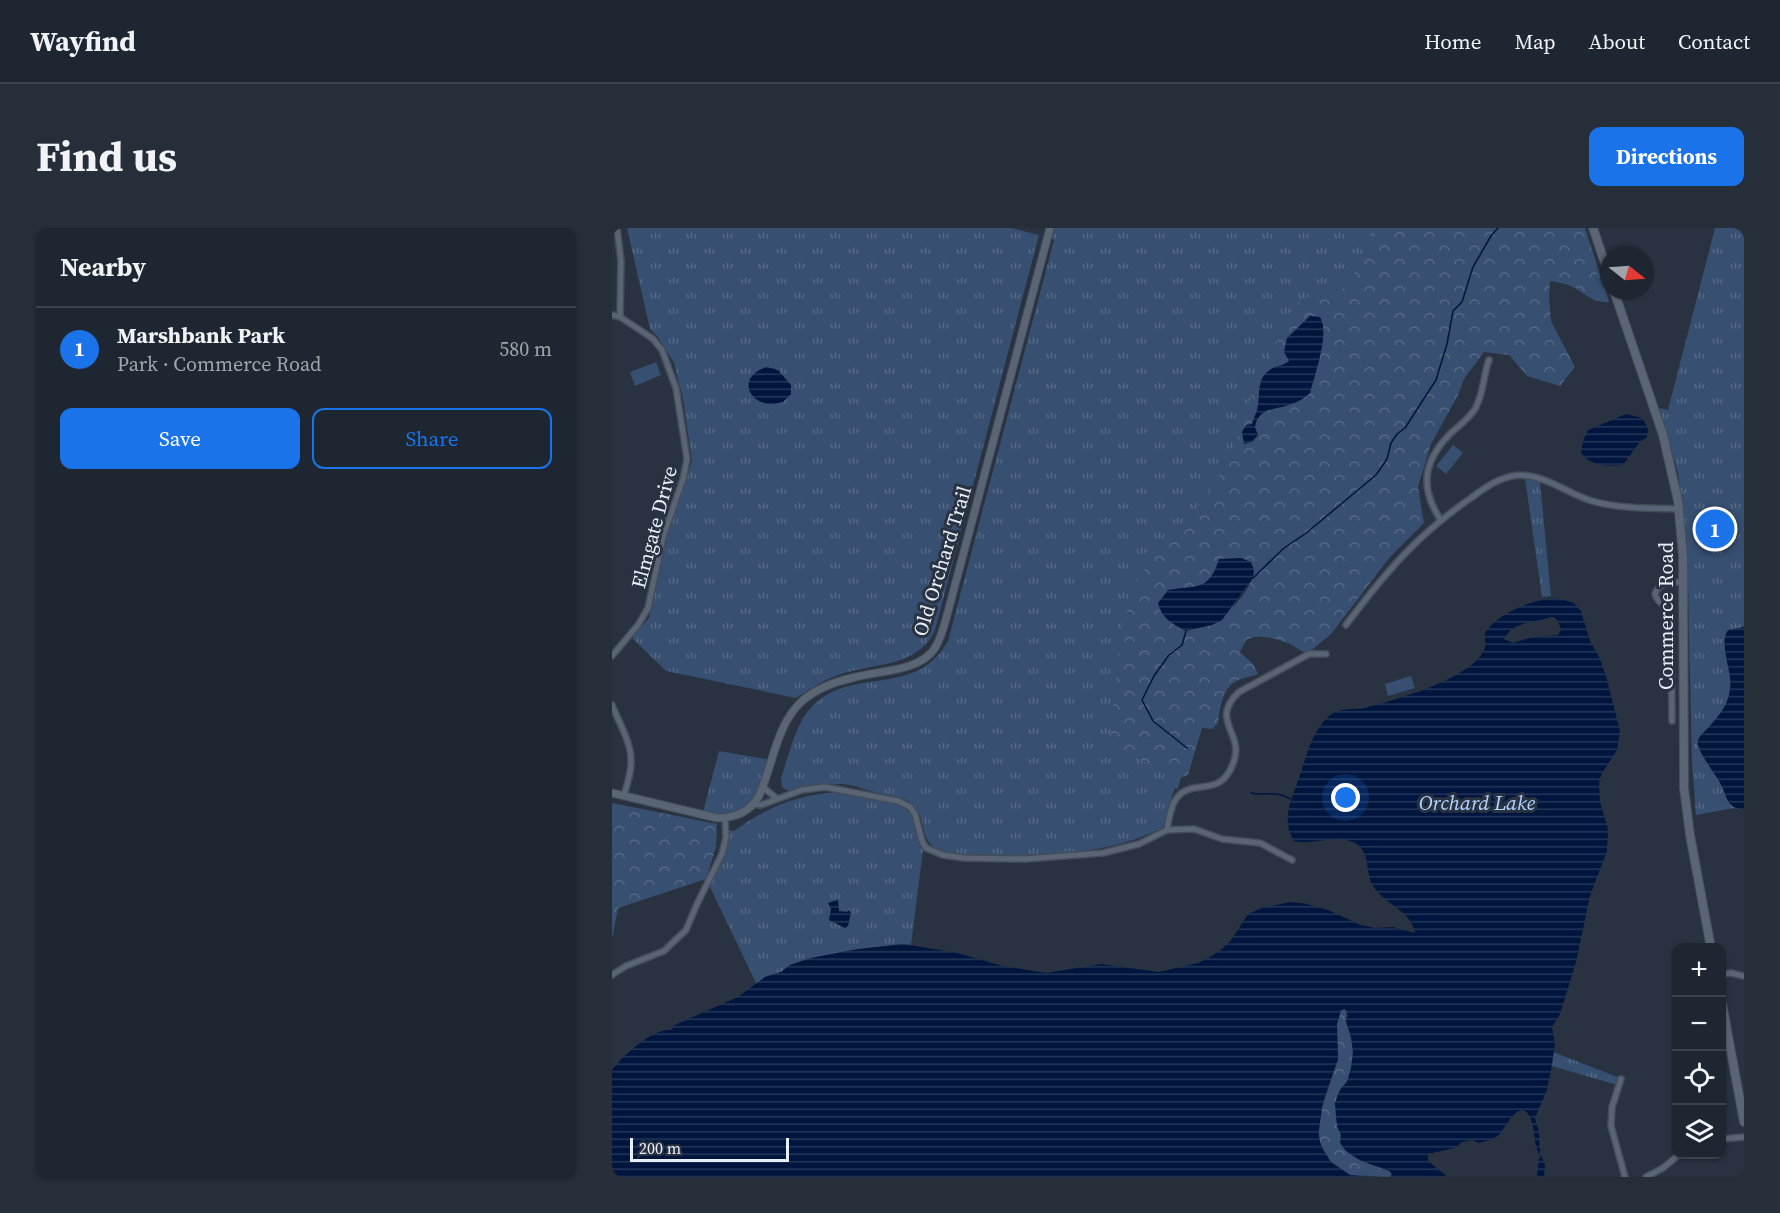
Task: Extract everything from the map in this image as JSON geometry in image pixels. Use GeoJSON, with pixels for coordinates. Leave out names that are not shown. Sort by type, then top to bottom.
{"type":"FeatureCollection","features":[{"type":"Feature","properties":{"kind":"main road"},"geometry":{"type":"LineString","coordinates":[[1593,228],[1600,249]]}},
{"type":"Feature","properties":{"kind":"main road","name":"Commerce Road"},"geometry":{"type":"LineString","coordinates":[[1617,300],[1666,448],[1679,509],[1683,584],[1684,788],[1690,835],[1710,943]]}},
{"type":"Feature","properties":{"kind":"main road"},"geometry":{"type":"LineString","coordinates":[[1726,1025],[1744,1122]]}},
{"type":"Feature","properties":{"kind":"street"},"geometry":{"type":"LineString","coordinates":[[617,228],[621,261],[620,317]]}},
{"type":"Feature","properties":{"kind":"street","name":"Old Orchard Trail"},"geometry":{"type":"LineString","coordinates":[[754,804],[763,787],[784,726],[802,700],[819,689],[854,677],[914,664],[935,648],[950,604],[1050,228]]}},
{"type":"Feature","properties":{"kind":"street","name":"Elmgate Drive"},"geometry":{"type":"LineString","coordinates":[[612,315],[620,317],[653,339],[662,350],[676,388],[687,459],[683,479],[663,537],[648,608],[638,626],[612,656]]}},
{"type":"Feature","properties":{"kind":"street"},"geometry":{"type":"LineString","coordinates":[[1440,519],[1427,494],[1428,471],[1437,450],[1470,417],[1479,402],[1489,360]]}},
{"type":"Feature","properties":{"kind":"street"},"geometry":{"type":"LineString","coordinates":[[1346,625],[1393,565],[1440,519],[1492,483],[1513,475],[1544,480],[1593,502],[1679,509]]}},
{"type":"Feature","properties":{"kind":"street"},"geometry":{"type":"LineString","coordinates":[[1672,721],[1672,618],[1669,610],[1657,600],[1655,595],[1658,588],[1665,584],[1683,584]]}},
{"type":"Feature","properties":{"kind":"street"},"geometry":{"type":"LineString","coordinates":[[1167,830],[1173,804],[1178,796],[1186,790],[1217,784],[1224,780],[1234,762],[1235,748],[1225,715],[1231,700],[1239,692],[1309,654],[1326,654]]}},
{"type":"Feature","properties":{"kind":"street"},"geometry":{"type":"LineString","coordinates":[[612,705],[626,738],[631,758],[631,768],[624,795]]}},
{"type":"Feature","properties":{"kind":"street"},"geometry":{"type":"LineString","coordinates":[[763,787],[776,798]]}},
{"type":"Feature","properties":{"kind":"street"},"geometry":{"type":"LineString","coordinates":[[612,793],[725,818],[743,813],[754,804],[761,805],[802,790],[825,787],[898,801],[910,807],[915,814],[926,848],[943,855],[964,858],[1025,859],[1103,853],[1139,844],[1167,830],[1194,830],[1222,839],[1260,843],[1292,860]]}},
{"type":"Feature","properties":{"kind":"street"},"geometry":{"type":"LineString","coordinates":[[612,975],[626,966],[664,951],[686,930],[696,904],[722,854],[726,837],[725,818]]}},
{"type":"Feature","properties":{"kind":"street"},"geometry":{"type":"LineString","coordinates":[[1726,974],[1744,976]]}},
{"type":"Feature","properties":{"kind":"street"},"geometry":{"type":"LineString","coordinates":[[1621,1079],[1612,1107],[1611,1122],[1625,1177]]}},
{"type":"Feature","properties":{"kind":"street"},"geometry":{"type":"LineString","coordinates":[[1726,1139],[1744,1137]]}},
{"type":"Feature","properties":{"kind":"street"},"geometry":{"type":"LineString","coordinates":[[1646,1177],[1675,1159]]}},
{"type":"Feature","properties":{"kind":"green space"},"geometry":{"type":"Polygon","coordinates":[[[627,228],[1011,228],[1039,235],[935,630],[927,643],[917,652],[891,663],[833,677],[796,698],[666,671],[632,638],[649,618],[667,534],[692,461],[683,399],[674,363],[658,337],[650,329],[627,228]]]}},
{"type":"Feature","properties":{"kind":"green space"},"geometry":{"type":"Polygon","coordinates":[[[1049,228],[1417,228],[1225,624],[1178,788],[1174,789],[1163,828],[1125,842],[1086,851],[995,857],[954,854],[939,850],[929,843],[918,812],[915,807],[903,799],[843,784],[789,791],[782,787],[781,778],[792,743],[804,717],[825,696],[843,688],[900,677],[918,670],[934,659],[948,641],[1054,240],[1047,237],[1049,228]]]}},
{"type":"Feature","properties":{"kind":"green space"},"geometry":{"type":"Polygon","coordinates":[[[1374,228],[1585,228],[1600,274],[1600,300],[1608,300],[1609,302],[1597,301],[1569,285],[1550,281],[1551,321],[1575,367],[1560,386],[1527,376],[1509,355],[1484,352],[1464,379],[1458,395],[1431,444],[1418,487],[1424,523],[1390,557],[1331,634],[1308,653],[1274,639],[1257,637],[1246,640],[1240,652],[1254,665],[1258,674],[1233,683],[1225,692],[1218,723],[1212,729],[1202,728],[1188,775],[1174,780],[1162,770],[1109,746],[1124,620],[1136,583],[1155,553],[1169,545],[1216,483],[1237,438],[1255,385],[1301,299],[1327,291],[1339,293],[1356,271],[1374,228]],[[1310,317],[1287,338],[1289,361],[1272,368],[1244,444],[1258,435],[1255,427],[1263,412],[1289,405],[1310,393],[1323,340],[1310,317]],[[1241,558],[1219,559],[1209,579],[1193,587],[1177,588],[1222,620],[1249,586],[1253,570],[1251,562],[1241,558]]]}},
{"type":"Feature","properties":{"kind":"green space"},"geometry":{"type":"Polygon","coordinates":[[[1715,228],[1744,228],[1744,810],[1734,808],[1696,815],[1692,763],[1687,542],[1678,473],[1659,408],[1668,410],[1715,228]]]}},
{"type":"Feature","properties":{"kind":"green space"},"geometry":{"type":"Polygon","coordinates":[[[656,362],[661,375],[635,386],[630,372],[656,362]]]}},
{"type":"Feature","properties":{"kind":"green space"},"geometry":{"type":"Polygon","coordinates":[[[1453,445],[1463,453],[1446,474],[1436,466],[1453,445]]]}},
{"type":"Feature","properties":{"kind":"green space"},"geometry":{"type":"Polygon","coordinates":[[[1525,478],[1540,482],[1551,596],[1542,597],[1525,478]]]}},
{"type":"Feature","properties":{"kind":"green space"},"geometry":{"type":"Polygon","coordinates":[[[1411,676],[1415,688],[1388,696],[1385,684],[1411,676]]]}},
{"type":"Feature","properties":{"kind":"green space"},"geometry":{"type":"Polygon","coordinates":[[[719,751],[771,760],[757,797],[729,817],[703,812],[719,751]]]}},
{"type":"Feature","properties":{"kind":"green space"},"geometry":{"type":"Polygon","coordinates":[[[840,792],[902,806],[912,815],[918,839],[927,850],[923,850],[911,945],[901,944],[841,952],[804,960],[790,965],[781,972],[765,977],[757,985],[706,879],[724,851],[728,830],[734,831],[784,803],[824,793],[840,792]]]}},
{"type":"Feature","properties":{"kind":"green space"},"geometry":{"type":"Polygon","coordinates":[[[612,803],[717,824],[716,847],[706,879],[618,908],[612,939],[612,803]]]}},
{"type":"Feature","properties":{"kind":"green space"},"geometry":{"type":"Polygon","coordinates":[[[1345,1009],[1353,1058],[1350,1076],[1337,1098],[1335,1108],[1337,1122],[1350,1154],[1390,1172],[1392,1175],[1389,1177],[1350,1175],[1331,1162],[1320,1143],[1321,1111],[1338,1059],[1337,1024],[1341,1010],[1345,1009]]]}},
{"type":"Feature","properties":{"kind":"green space"},"geometry":{"type":"Polygon","coordinates":[[[1553,1052],[1620,1078],[1617,1085],[1552,1066],[1553,1052]]]}},
{"type":"Feature","properties":{"kind":"water"},"geometry":{"type":"Polygon","coordinates":[[[1310,316],[1320,317],[1323,324],[1323,343],[1310,393],[1295,403],[1268,410],[1260,416],[1255,427],[1258,435],[1252,442],[1244,444],[1242,432],[1246,425],[1252,424],[1263,377],[1271,369],[1289,361],[1284,352],[1287,338],[1310,316]]]}},
{"type":"Feature","properties":{"kind":"water"},"geometry":{"type":"Polygon","coordinates":[[[767,367],[778,370],[791,385],[791,394],[783,402],[771,404],[762,402],[754,398],[750,392],[751,378],[757,371],[767,367]]]}},
{"type":"Feature","properties":{"kind":"water"},"geometry":{"type":"Polygon","coordinates":[[[1626,414],[1642,418],[1648,428],[1647,437],[1639,443],[1623,465],[1600,465],[1589,461],[1581,453],[1588,430],[1626,414]]]}},
{"type":"Feature","properties":{"kind":"water"},"geometry":{"type":"Polygon","coordinates":[[[1241,558],[1251,562],[1254,570],[1253,578],[1222,620],[1212,625],[1186,631],[1172,623],[1162,613],[1158,603],[1168,590],[1200,585],[1211,577],[1219,559],[1241,558]]]}},
{"type":"Feature","properties":{"kind":"water","name":"Orchard Lake"},"geometry":{"type":"Polygon","coordinates":[[[1557,598],[1574,603],[1581,611],[1590,641],[1606,676],[1620,731],[1617,750],[1601,775],[1599,784],[1600,802],[1608,829],[1607,851],[1590,896],[1576,962],[1560,1014],[1552,1027],[1555,1044],[1551,1070],[1547,1090],[1535,1118],[1539,1132],[1540,1153],[1545,1165],[1544,1177],[1537,1177],[1539,1158],[1541,1158],[1536,1148],[1530,1117],[1522,1110],[1513,1116],[1500,1134],[1493,1139],[1479,1143],[1472,1140],[1462,1142],[1455,1148],[1428,1154],[1428,1161],[1448,1177],[1389,1177],[1392,1175],[1390,1171],[1362,1161],[1349,1153],[1340,1142],[1341,1135],[1337,1126],[1335,1103],[1341,1088],[1347,1082],[1353,1052],[1346,1021],[1348,1015],[1345,1009],[1341,1010],[1337,1024],[1338,1059],[1323,1102],[1318,1136],[1331,1162],[1350,1175],[1370,1177],[612,1177],[612,1070],[617,1064],[630,1051],[656,1033],[671,1030],[675,1025],[738,997],[765,977],[811,958],[858,949],[904,944],[1046,973],[1101,964],[1159,972],[1198,963],[1210,957],[1232,939],[1248,914],[1262,908],[1290,902],[1328,910],[1361,925],[1375,928],[1393,927],[1415,933],[1413,925],[1403,913],[1378,893],[1373,886],[1363,850],[1359,845],[1338,839],[1294,841],[1288,826],[1289,811],[1309,747],[1317,730],[1334,713],[1396,699],[1432,686],[1465,670],[1477,660],[1484,650],[1485,633],[1490,626],[1517,608],[1557,598]],[[1554,617],[1519,626],[1508,633],[1504,639],[1513,643],[1533,637],[1558,635],[1561,630],[1554,617]]]}},
{"type":"Feature","properties":{"kind":"water"},"geometry":{"type":"Polygon","coordinates":[[[1744,627],[1744,810],[1734,807],[1728,801],[1721,784],[1700,751],[1698,740],[1722,711],[1729,695],[1730,674],[1725,651],[1725,636],[1728,630],[1744,627]]]}},
{"type":"Feature","properties":{"kind":"water"},"geometry":{"type":"Polygon","coordinates":[[[838,900],[839,911],[849,910],[851,913],[848,926],[845,928],[829,920],[831,909],[828,903],[838,900]]]}},
{"type":"Feature","properties":{"kind":"waterway"},"geometry":{"type":"LineString","coordinates":[[1253,578],[1284,548],[1305,534],[1376,475],[1387,459],[1391,443],[1405,428],[1436,380],[1447,344],[1453,311],[1462,302],[1473,267],[1498,228]]}},
{"type":"Feature","properties":{"kind":"waterway"},"geometry":{"type":"LineString","coordinates":[[1186,631],[1182,645],[1169,655],[1154,676],[1142,700],[1153,721],[1187,748]]}},
{"type":"Feature","properties":{"kind":"waterway"},"geometry":{"type":"LineString","coordinates":[[1251,793],[1276,794],[1290,799]]}},
{"type":"Feature","properties":{"kind":"place","name":"Marshbank Park"},"geometry":{"type":"Point","coordinates":[1715,529]}}]}
